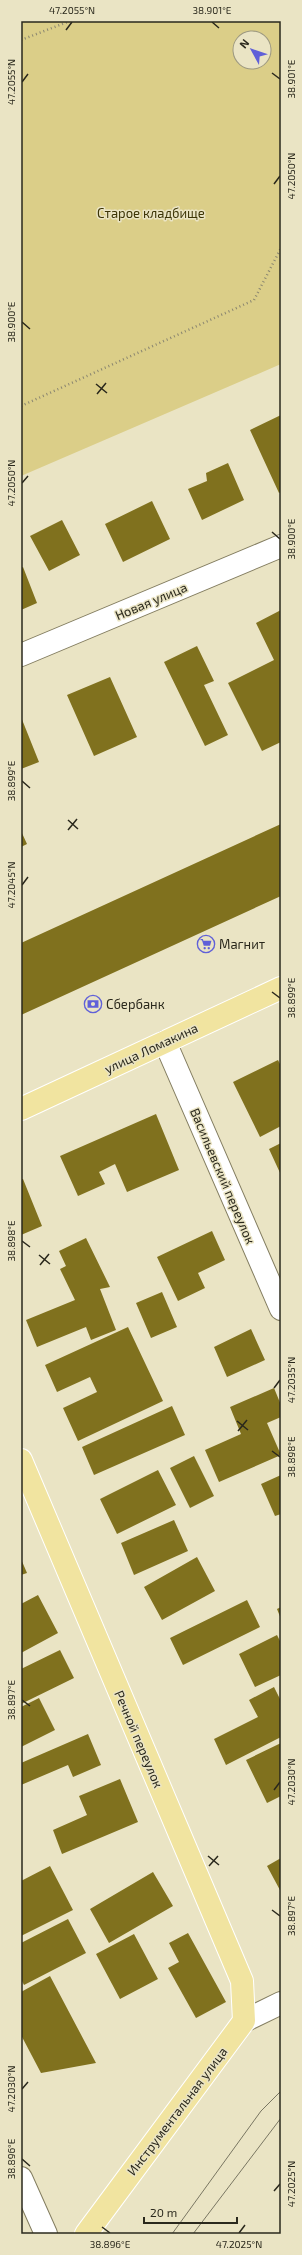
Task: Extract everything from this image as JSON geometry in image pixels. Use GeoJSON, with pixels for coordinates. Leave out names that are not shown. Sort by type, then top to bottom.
{"type":"FeatureCollection","features":[{"type":"Feature","properties":{"kind":"main road","name":"улица Ломакина"},"geometry":{"type":"LineString","coordinates":[[21,1109],[281,988]]}},
{"type":"Feature","properties":{"kind":"main road","name":"Речной переулок"},"geometry":{"type":"LineString","coordinates":[[21,1460],[242,1981],[244,2021]]}},
{"type":"Feature","properties":{"kind":"main road","name":"Инструментальная улица"},"geometry":{"type":"LineString","coordinates":[[86,2234],[244,2021]]}},
{"type":"Feature","properties":{"kind":"street","name":"Новая улица"},"geometry":{"type":"LineString","coordinates":[[21,655],[281,546]]}},
{"type":"Feature","properties":{"kind":"street","name":"Васильевский переулок"},"geometry":{"type":"LineString","coordinates":[[165,1042],[281,1309]]}},
{"type":"Feature","properties":{"kind":"street","name":"Инструментальная улица"},"geometry":{"type":"LineString","coordinates":[[244,2021],[281,2003]]}},
{"type":"Feature","properties":{"kind":"street"},"geometry":{"type":"LineString","coordinates":[[21,2178],[46,2234]]}},
{"type":"Feature","properties":{"kind":"path"},"geometry":{"type":"LineString","coordinates":[[21,40],[70,21]]}},
{"type":"Feature","properties":{"kind":"path"},"geometry":{"type":"LineString","coordinates":[[21,406],[254,300],[281,248]]}},
{"type":"Feature","properties":{"kind":"green space","name":"Старое кладбище"},"geometry":{"type":"Polygon","coordinates":[[[21,21],[281,21],[281,364],[21,476],[21,21]]]}},
{"type":"Feature","properties":{"kind":"building"},"geometry":{"type":"Polygon","coordinates":[[[281,415],[281,492],[279,493],[250,430],[281,415]]]}},
{"type":"Feature","properties":{"kind":"building"},"geometry":{"type":"Polygon","coordinates":[[[228,463],[244,500],[202,520],[188,489],[207,481],[206,473],[228,463]]]}},
{"type":"Feature","properties":{"kind":"building"},"geometry":{"type":"Polygon","coordinates":[[[152,501],[170,539],[123,562],[105,524],[152,501]]]}},
{"type":"Feature","properties":{"kind":"building"},"geometry":{"type":"Polygon","coordinates":[[[62,520],[80,555],[49,571],[30,536],[62,520]]]}},
{"type":"Feature","properties":{"kind":"building"},"geometry":{"type":"Polygon","coordinates":[[[23,567],[37,603],[21,610],[21,568],[23,567]]]}},
{"type":"Feature","properties":{"kind":"building"},"geometry":{"type":"Polygon","coordinates":[[[281,610],[281,742],[262,751],[228,683],[274,660],[256,623],[281,610]]]}},
{"type":"Feature","properties":{"kind":"building"},"geometry":{"type":"Polygon","coordinates":[[[197,646],[214,681],[204,685],[228,735],[205,746],[164,662],[197,646]]]}},
{"type":"Feature","properties":{"kind":"building"},"geometry":{"type":"Polygon","coordinates":[[[110,677],[137,737],[94,756],[67,695],[110,677]]]}},
{"type":"Feature","properties":{"kind":"building"},"geometry":{"type":"Polygon","coordinates":[[[21,717],[39,762],[21,769],[21,717]]]}},
{"type":"Feature","properties":{"kind":"building"},"geometry":{"type":"Polygon","coordinates":[[[281,824],[281,896],[21,1015],[21,943],[281,824]]]}},
{"type":"Feature","properties":{"kind":"building"},"geometry":{"type":"Polygon","coordinates":[[[21,831],[27,844],[21,847],[21,831]]]}},
{"type":"Feature","properties":{"kind":"building"},"geometry":{"type":"Polygon","coordinates":[[[278,1060],[281,1066],[281,1126],[260,1137],[233,1082],[278,1060]]]}},
{"type":"Feature","properties":{"kind":"building"},"geometry":{"type":"Polygon","coordinates":[[[156,1114],[179,1170],[127,1192],[115,1164],[99,1172],[105,1184],[78,1196],[60,1156],[156,1114]]]}},
{"type":"Feature","properties":{"kind":"building"},"geometry":{"type":"Polygon","coordinates":[[[281,1143],[281,1175],[269,1149],[281,1143]]]}},
{"type":"Feature","properties":{"kind":"building"},"geometry":{"type":"Polygon","coordinates":[[[21,1179],[23,1179],[42,1226],[21,1235],[21,1179]]]}},
{"type":"Feature","properties":{"kind":"building"},"geometry":{"type":"Polygon","coordinates":[[[212,1231],[225,1260],[198,1273],[205,1288],[178,1301],[157,1257],[212,1231]]]}},
{"type":"Feature","properties":{"kind":"building"},"geometry":{"type":"Polygon","coordinates":[[[86,1238],[110,1287],[100,1289],[116,1330],[91,1340],[86,1327],[37,1347],[26,1320],[75,1300],[60,1269],[66,1266],[59,1251],[86,1238]]]}},
{"type":"Feature","properties":{"kind":"building"},"geometry":{"type":"Polygon","coordinates":[[[162,1292],[177,1327],[151,1338],[136,1303],[162,1292]]]}},
{"type":"Feature","properties":{"kind":"building"},"geometry":{"type":"Polygon","coordinates":[[[128,1327],[163,1401],[78,1441],[63,1408],[97,1392],[90,1377],[57,1392],[45,1365],[128,1327]]]}},
{"type":"Feature","properties":{"kind":"building"},"geometry":{"type":"Polygon","coordinates":[[[251,1329],[265,1360],[227,1377],[214,1347],[251,1329]]]}},
{"type":"Feature","properties":{"kind":"building"},"geometry":{"type":"Polygon","coordinates":[[[274,1388],[281,1405],[281,1417],[267,1423],[281,1455],[219,1482],[205,1450],[241,1434],[230,1407],[274,1388]]]}},
{"type":"Feature","properties":{"kind":"building"},"geometry":{"type":"Polygon","coordinates":[[[172,1406],[185,1435],[94,1475],[82,1447],[172,1406]]]}},
{"type":"Feature","properties":{"kind":"building"},"geometry":{"type":"Polygon","coordinates":[[[194,1456],[214,1496],[190,1508],[170,1468],[194,1456]]]}},
{"type":"Feature","properties":{"kind":"building"},"geometry":{"type":"Polygon","coordinates":[[[158,1470],[176,1505],[117,1534],[100,1499],[158,1470]]]}},
{"type":"Feature","properties":{"kind":"building"},"geometry":{"type":"Polygon","coordinates":[[[281,1475],[281,1514],[275,1516],[261,1484],[281,1475]]]}},
{"type":"Feature","properties":{"kind":"building"},"geometry":{"type":"Polygon","coordinates":[[[174,1520],[188,1551],[134,1575],[121,1543],[174,1520]]]}},
{"type":"Feature","properties":{"kind":"building"},"geometry":{"type":"Polygon","coordinates":[[[197,1557],[215,1591],[162,1620],[144,1587],[197,1557]]]}},
{"type":"Feature","properties":{"kind":"building"},"geometry":{"type":"Polygon","coordinates":[[[21,1559],[27,1573],[21,1575],[21,1559]]]}},
{"type":"Feature","properties":{"kind":"building"},"geometry":{"type":"Polygon","coordinates":[[[38,1595],[58,1633],[21,1653],[21,1604],[38,1595]]]}},
{"type":"Feature","properties":{"kind":"building"},"geometry":{"type":"Polygon","coordinates":[[[247,1600],[260,1627],[183,1665],[170,1638],[247,1600]]]}},
{"type":"Feature","properties":{"kind":"building"},"geometry":{"type":"Polygon","coordinates":[[[281,1607],[281,1619],[277,1609],[281,1607]]]}},
{"type":"Feature","properties":{"kind":"building"},"geometry":{"type":"Polygon","coordinates":[[[277,1635],[281,1643],[281,1675],[255,1687],[239,1654],[277,1635]]]}},
{"type":"Feature","properties":{"kind":"building"},"geometry":{"type":"Polygon","coordinates":[[[60,1650],[74,1678],[21,1704],[21,1669],[60,1650]]]}},
{"type":"Feature","properties":{"kind":"building"},"geometry":{"type":"Polygon","coordinates":[[[274,1687],[281,1701],[281,1737],[226,1765],[214,1739],[258,1717],[249,1700],[274,1687]]]}},
{"type":"Feature","properties":{"kind":"building"},"geometry":{"type":"Polygon","coordinates":[[[39,1698],[55,1730],[21,1747],[21,1707],[39,1698]]]}},
{"type":"Feature","properties":{"kind":"building"},"geometry":{"type":"Polygon","coordinates":[[[88,1734],[101,1765],[73,1777],[68,1765],[21,1785],[21,1763],[88,1734]]]}},
{"type":"Feature","properties":{"kind":"building"},"geometry":{"type":"Polygon","coordinates":[[[281,1743],[281,1796],[267,1803],[246,1760],[281,1743]]]}},
{"type":"Feature","properties":{"kind":"building"},"geometry":{"type":"Polygon","coordinates":[[[120,1779],[138,1822],[62,1854],[53,1830],[87,1815],[79,1796],[120,1779]]]}},
{"type":"Feature","properties":{"kind":"building"},"geometry":{"type":"Polygon","coordinates":[[[281,1858],[281,1892],[267,1866],[281,1858]]]}},
{"type":"Feature","properties":{"kind":"building"},"geometry":{"type":"Polygon","coordinates":[[[50,1866],[73,1910],[21,1936],[21,1881],[50,1866]]]}},
{"type":"Feature","properties":{"kind":"building"},"geometry":{"type":"Polygon","coordinates":[[[153,1872],[173,1906],[109,1943],[90,1909],[153,1872]]]}},
{"type":"Feature","properties":{"kind":"building"},"geometry":{"type":"Polygon","coordinates":[[[68,1919],[86,1953],[24,1985],[21,1979],[21,1943],[68,1919]]]}},
{"type":"Feature","properties":{"kind":"building"},"geometry":{"type":"Polygon","coordinates":[[[188,1933],[226,2002],[196,2018],[168,1968],[179,1962],[169,1943],[188,1933]]]}},
{"type":"Feature","properties":{"kind":"building"},"geometry":{"type":"Polygon","coordinates":[[[134,1934],[158,1979],[120,1999],[96,1954],[134,1934]]]}},
{"type":"Feature","properties":{"kind":"building"},"geometry":{"type":"Polygon","coordinates":[[[50,1976],[96,2063],[41,2073],[21,2035],[21,1992],[50,1976]]]}},
{"type":"Feature","properties":{"kind":"tram line"},"geometry":{"type":"LineString","coordinates":[[172,2234],[261,2111],[281,2091]]}},
{"type":"Feature","properties":{"kind":"tram line"},"geometry":{"type":"LineString","coordinates":[[193,2234],[281,2118]]}},
{"type":"Feature","properties":{"kind":"place","name":"Магнит"},"geometry":{"type":"Point","coordinates":[206,944]}},
{"type":"Feature","properties":{"kind":"place","name":"Сбербанк"},"geometry":{"type":"Point","coordinates":[93,1004]}}]}
